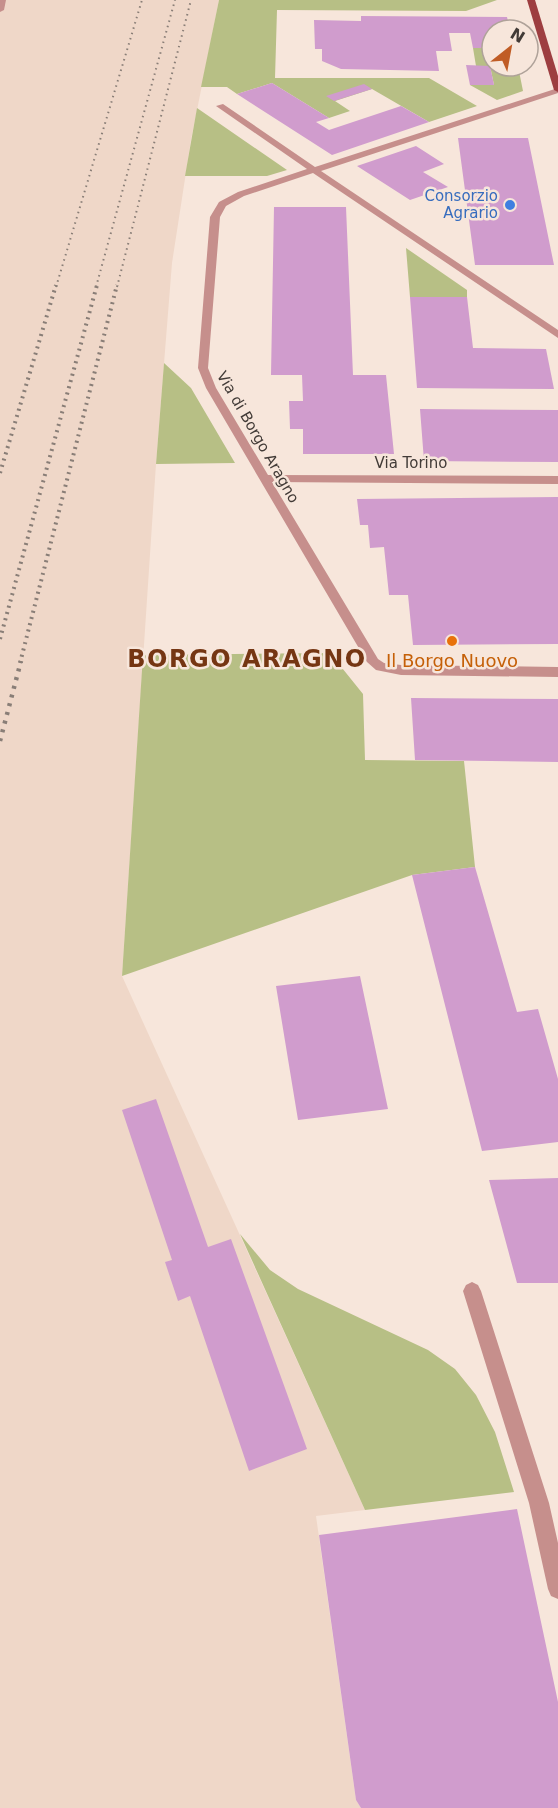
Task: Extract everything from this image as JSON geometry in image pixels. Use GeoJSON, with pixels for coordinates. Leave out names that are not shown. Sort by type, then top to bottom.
{"type":"FeatureCollection","features":[{"type":"Feature","properties":{"kind":"main road"},"geometry":{"type":"LineString","coordinates":[[531,0],[558,88]]}},
{"type":"Feature","properties":{"kind":"street"},"geometry":{"type":"LineString","coordinates":[[0,10],[2,0]]}},
{"type":"Feature","properties":{"kind":"street","name":"Via di Borgo Aragno"},"geometry":{"type":"LineString","coordinates":[[558,88],[232,198],[222,204],[215,217],[203,368],[211,388],[369,656],[381,667],[401,670],[558,672]]}},
{"type":"Feature","properties":{"kind":"street"},"geometry":{"type":"LineString","coordinates":[[220,106],[558,335]]}},
{"type":"Feature","properties":{"kind":"street","name":"Via Torino"},"geometry":{"type":"LineString","coordinates":[[264,478],[558,480]]}},
{"type":"Feature","properties":{"kind":"street"},"geometry":{"type":"LineString","coordinates":[[472,1291],[539,1503],[558,1589]]}},
{"type":"Feature","properties":{"kind":"shaded area"},"geometry":{"type":"Polygon","coordinates":[[[0,0],[219,0],[191,140],[172,263],[156,464],[122,976],[365,1510],[316,1516],[356,1800],[361,1808],[0,1808],[0,0]]]}},
{"type":"Feature","properties":{"kind":"green space"},"geometry":{"type":"Polygon","coordinates":[[[219,0],[497,0],[466,11],[277,10],[275,78],[429,78],[477,106],[429,122],[372,89],[335,101],[350,111],[329,118],[272,83],[237,94],[227,87],[201,87],[219,0]]]}},
{"type":"Feature","properties":{"kind":"green space"},"geometry":{"type":"Polygon","coordinates":[[[473,48],[480,48],[480,66],[476,66],[473,48]]]}},
{"type":"Feature","properties":{"kind":"green space"},"geometry":{"type":"Polygon","coordinates":[[[493,78],[520,78],[523,91],[497,100],[470,85],[494,85],[493,78]]]}},
{"type":"Feature","properties":{"kind":"green space"},"geometry":{"type":"Polygon","coordinates":[[[197,108],[287,170],[267,176],[185,176],[197,108]]]}},
{"type":"Feature","properties":{"kind":"green space"},"geometry":{"type":"Polygon","coordinates":[[[406,248],[467,290],[467,297],[410,297],[406,248]]]}},
{"type":"Feature","properties":{"kind":"green space"},"geometry":{"type":"Polygon","coordinates":[[[164,363],[191,388],[235,463],[156,464],[164,363]]]}},
{"type":"Feature","properties":{"kind":"green space"},"geometry":{"type":"Polygon","coordinates":[[[330,653],[363,694],[365,760],[464,761],[475,867],[412,875],[122,976],[143,655],[330,653]]]}},
{"type":"Feature","properties":{"kind":"green space"},"geometry":{"type":"Polygon","coordinates":[[[240,1234],[270,1270],[298,1289],[428,1350],[455,1369],[476,1395],[495,1432],[514,1492],[365,1510],[240,1234]]]}},
{"type":"Feature","properties":{"kind":"building"},"geometry":{"type":"Polygon","coordinates":[[[361,16],[507,18],[480,18],[480,48],[473,48],[470,33],[449,33],[452,51],[436,51],[439,71],[341,69],[322,61],[322,49],[315,49],[314,20],[361,21],[361,16]]]}},
{"type":"Feature","properties":{"kind":"building"},"geometry":{"type":"Polygon","coordinates":[[[466,65],[480,66],[480,78],[493,78],[494,85],[470,85],[466,65]]]}},
{"type":"Feature","properties":{"kind":"building"},"geometry":{"type":"Polygon","coordinates":[[[272,83],[329,118],[316,122],[329,130],[401,106],[429,122],[332,155],[237,94],[272,83]]]}},
{"type":"Feature","properties":{"kind":"building"},"geometry":{"type":"Polygon","coordinates":[[[364,84],[372,89],[334,101],[326,96],[364,84]]]}},
{"type":"Feature","properties":{"kind":"building"},"geometry":{"type":"Polygon","coordinates":[[[458,138],[528,138],[554,265],[475,265],[458,138]]]}},
{"type":"Feature","properties":{"kind":"building"},"geometry":{"type":"Polygon","coordinates":[[[416,146],[444,164],[423,172],[448,187],[410,200],[357,166],[416,146]]]}},
{"type":"Feature","properties":{"kind":"building"},"geometry":{"type":"Polygon","coordinates":[[[274,207],[346,207],[353,375],[386,375],[394,454],[303,454],[303,429],[290,429],[289,401],[303,401],[302,375],[271,375],[274,207]]]}},
{"type":"Feature","properties":{"kind":"building"},"geometry":{"type":"Polygon","coordinates":[[[410,297],[467,297],[473,348],[546,349],[554,389],[417,388],[410,297]]]}},
{"type":"Feature","properties":{"kind":"building"},"geometry":{"type":"Polygon","coordinates":[[[420,409],[558,410],[558,462],[424,461],[420,409]]]}},
{"type":"Feature","properties":{"kind":"building"},"geometry":{"type":"Polygon","coordinates":[[[558,497],[558,644],[413,645],[408,595],[389,595],[384,547],[370,548],[368,525],[360,525],[357,499],[558,497]]]}},
{"type":"Feature","properties":{"kind":"building"},"geometry":{"type":"Polygon","coordinates":[[[411,698],[558,699],[558,762],[415,760],[411,698]]]}},
{"type":"Feature","properties":{"kind":"building"},"geometry":{"type":"Polygon","coordinates":[[[475,867],[517,1012],[538,1009],[558,1079],[558,1142],[482,1151],[412,875],[475,867]]]}},
{"type":"Feature","properties":{"kind":"building"},"geometry":{"type":"Polygon","coordinates":[[[360,976],[388,1109],[298,1120],[276,986],[360,976]]]}},
{"type":"Feature","properties":{"kind":"building"},"geometry":{"type":"Polygon","coordinates":[[[156,1099],[208,1247],[231,1239],[307,1449],[249,1471],[190,1296],[178,1301],[165,1262],[172,1260],[122,1110],[156,1099]]]}},
{"type":"Feature","properties":{"kind":"building"},"geometry":{"type":"Polygon","coordinates":[[[558,1178],[558,1283],[517,1283],[489,1180],[558,1178]]]}},
{"type":"Feature","properties":{"kind":"building"},"geometry":{"type":"Polygon","coordinates":[[[517,1509],[558,1702],[558,1808],[361,1808],[356,1800],[319,1535],[517,1509]]]}},
{"type":"Feature","properties":{"kind":"railway"},"geometry":{"type":"LineString","coordinates":[[56,287],[142,0]]}},
{"type":"Feature","properties":{"kind":"railway"},"geometry":{"type":"LineString","coordinates":[[96,287],[175,0]]}},
{"type":"Feature","properties":{"kind":"railway"},"geometry":{"type":"LineString","coordinates":[[117,287],[191,0]]}},
{"type":"Feature","properties":{"kind":"railway"},"geometry":{"type":"LineString","coordinates":[[0,473],[56,285]]}},
{"type":"Feature","properties":{"kind":"railway"},"geometry":{"type":"LineString","coordinates":[[0,639],[97,285]]}},
{"type":"Feature","properties":{"kind":"railway"},"geometry":{"type":"LineString","coordinates":[[20,663],[117,285]]}},
{"type":"Feature","properties":{"kind":"railway"},"geometry":{"type":"LineString","coordinates":[[0,741],[21,661]]}},
{"type":"Feature","properties":{"kind":"place","name":"Consorzio Agrario"},"geometry":{"type":"Point","coordinates":[510,205]}},
{"type":"Feature","properties":{"kind":"place","name":"Il Borgo Nuovo"},"geometry":{"type":"Point","coordinates":[452,641]}},
{"type":"Feature","properties":{"kind":"district","name":"BORGO ARAGNO"},"geometry":{"type":"Point","coordinates":[247,659]}}]}
